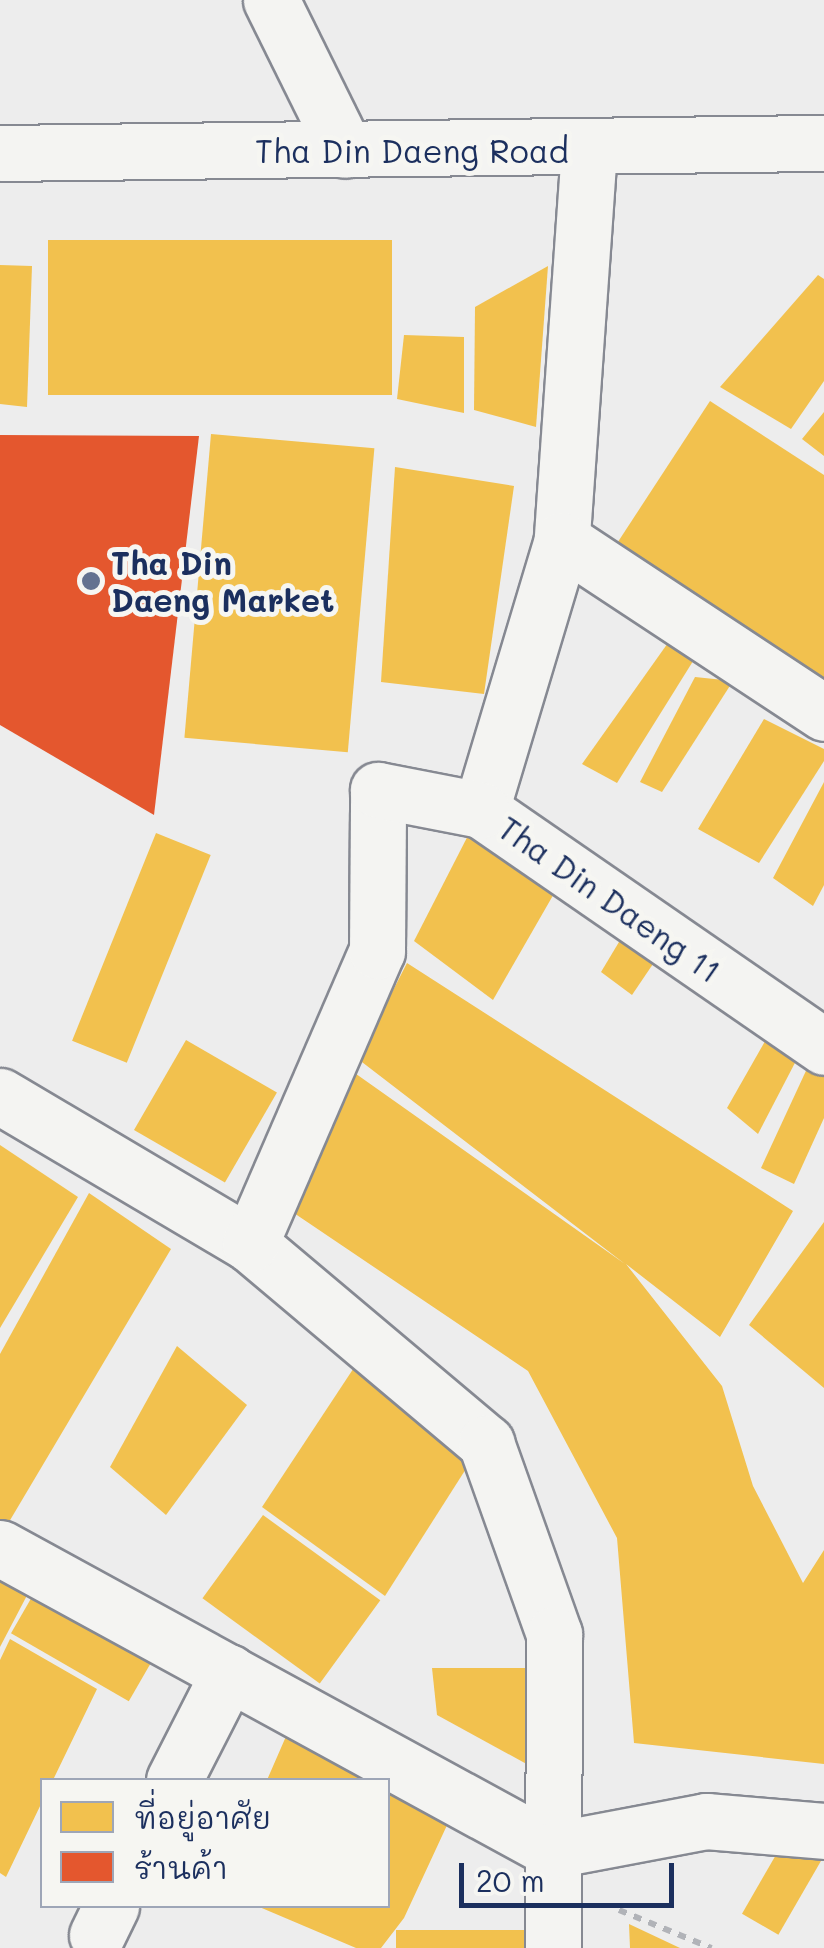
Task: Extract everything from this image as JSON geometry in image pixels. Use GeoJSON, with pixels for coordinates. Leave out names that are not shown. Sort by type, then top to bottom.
{"type":"FeatureCollection","features":[{"type":"Feature","properties":{"kind":"street"},"geometry":{"type":"LineString","coordinates":[[271,0],[344,150]]}},
{"type":"Feature","properties":{"kind":"street","name":"Tha Din Daeng Road"},"geometry":{"type":"LineString","coordinates":[[0,153],[589,149],[824,143]]}},
{"type":"Feature","properties":{"kind":"street","name":"Tha Din Daeng 11"},"geometry":{"type":"LineString","coordinates":[[589,149],[562,540],[481,810],[824,1046]]}},
{"type":"Feature","properties":{"kind":"street"},"geometry":{"type":"LineString","coordinates":[[562,540],[824,713]]}},
{"type":"Feature","properties":{"kind":"street"},"geometry":{"type":"LineString","coordinates":[[250,1244],[378,951],[378,790],[481,810]]}},
{"type":"Feature","properties":{"kind":"street"},"geometry":{"type":"LineString","coordinates":[[0,1096],[250,1244],[486,1443],[554,1634],[553,1948]]}},
{"type":"Feature","properties":{"kind":"street"},"geometry":{"type":"LineString","coordinates":[[0,1548],[553,1850],[706,1821],[824,1832]]}},
{"type":"Feature","properties":{"kind":"street"},"geometry":{"type":"LineString","coordinates":[[175,1778],[229,1672]]}},
{"type":"Feature","properties":{"kind":"building: ที่อยู่อาศัย"},"geometry":{"type":"Polygon","coordinates":[[[48,240],[392,240],[392,395],[48,395],[48,240]]]}},
{"type":"Feature","properties":{"kind":"building: ที่อยู่อาศัย"},"geometry":{"type":"Polygon","coordinates":[[[0,265],[32,266],[27,407],[0,404],[0,265]]]}},
{"type":"Feature","properties":{"kind":"building: ที่อยู่อาศัย"},"geometry":{"type":"Polygon","coordinates":[[[548,266],[536,427],[474,410],[475,307],[548,266]]]}},
{"type":"Feature","properties":{"kind":"building: ที่อยู่อาศัย"},"geometry":{"type":"Polygon","coordinates":[[[818,275],[824,279],[824,381],[791,429],[720,387],[818,275]]]}},
{"type":"Feature","properties":{"kind":"building: ที่อยู่อาศัย"},"geometry":{"type":"Polygon","coordinates":[[[404,335],[464,337],[464,413],[397,399],[404,335]]]}},
{"type":"Feature","properties":{"kind":"building: ที่อยู่อาศัย"},"geometry":{"type":"Polygon","coordinates":[[[710,401],[824,475],[824,689],[612,551],[710,401]]]}},
{"type":"Feature","properties":{"kind":"building: ที่อยู่อาศัย"},"geometry":{"type":"Polygon","coordinates":[[[824,412],[824,456],[802,439],[824,412]]]}},
{"type":"Feature","properties":{"kind":"building: ที่อยู่อาศัย"},"geometry":{"type":"Polygon","coordinates":[[[211,434],[374,448],[348,752],[184,738],[211,434]]]}},
{"type":"Feature","properties":{"kind":"building: ที่อยู่อาศัย"},"geometry":{"type":"Polygon","coordinates":[[[395,467],[514,486],[484,694],[381,682],[395,467]]]}},
{"type":"Feature","properties":{"kind":"building: ที่อยู่อาศัย"},"geometry":{"type":"Polygon","coordinates":[[[675,633],[700,650],[617,783],[582,764],[675,633]]]}},
{"type":"Feature","properties":{"kind":"building: ที่อยู่อาศัย"},"geometry":{"type":"Polygon","coordinates":[[[695,677],[733,681],[662,792],[640,782],[695,677]]]}},
{"type":"Feature","properties":{"kind":"building: ที่อยู่อาศัย"},"geometry":{"type":"Polygon","coordinates":[[[764,719],[824,749],[824,761],[759,863],[698,829],[764,719]]]}},
{"type":"Feature","properties":{"kind":"building: ที่อยู่อาศัย"},"geometry":{"type":"Polygon","coordinates":[[[824,782],[824,885],[813,906],[773,878],[824,782]]]}},
{"type":"Feature","properties":{"kind":"building: ที่อยู่อาศัย"},"geometry":{"type":"Polygon","coordinates":[[[477,818],[563,878],[493,1000],[414,941],[477,818]]]}},
{"type":"Feature","properties":{"kind":"building: ที่อยู่อาศัย"},"geometry":{"type":"Polygon","coordinates":[[[156,833],[211,855],[127,1063],[72,1041],[156,833]]]}},
{"type":"Feature","properties":{"kind":"building: ที่อยู่อาศัย"},"geometry":{"type":"Polygon","coordinates":[[[625,932],[655,961],[632,995],[601,972],[625,932]]]}},
{"type":"Feature","properties":{"kind":"building: ที่อยู่อาศัย"},"geometry":{"type":"Polygon","coordinates":[[[407,963],[793,1211],[720,1337],[626,1264],[722,1386],[753,1486],[803,1583],[824,1550],[824,1764],[634,1743],[617,1538],[528,1371],[285,1207],[342,1064],[625,1264],[358,1059],[407,963]]]}},
{"type":"Feature","properties":{"kind":"building: ที่อยู่อาศัย"},"geometry":{"type":"Polygon","coordinates":[[[772,1029],[798,1057],[758,1134],[727,1108],[772,1029]]]}},
{"type":"Feature","properties":{"kind":"building: ที่อยู่อาศัย"},"geometry":{"type":"Polygon","coordinates":[[[186,1040],[277,1092],[225,1183],[134,1130],[186,1040]]]}},
{"type":"Feature","properties":{"kind":"building: ที่อยู่อาศัย"},"geometry":{"type":"Polygon","coordinates":[[[811,1060],[824,1070],[824,1118],[794,1184],[761,1168],[811,1060]]]}},
{"type":"Feature","properties":{"kind":"building: ที่อยู่อาศัย"},"geometry":{"type":"Polygon","coordinates":[[[0,1145],[78,1197],[0,1328],[0,1145]]]}},
{"type":"Feature","properties":{"kind":"building: ที่อยู่อาศัย"},"geometry":{"type":"Polygon","coordinates":[[[89,1193],[171,1249],[6,1527],[0,1523],[0,1354],[89,1193]]]}},
{"type":"Feature","properties":{"kind":"building: ที่อยู่อาศัย"},"geometry":{"type":"Polygon","coordinates":[[[824,1222],[824,1388],[749,1325],[824,1222]]]}},
{"type":"Feature","properties":{"kind":"building: ที่อยู่อาศัย"},"geometry":{"type":"Polygon","coordinates":[[[177,1346],[247,1405],[166,1515],[110,1467],[177,1346]]]}},
{"type":"Feature","properties":{"kind":"building: ที่อยู่อาศัย"},"geometry":{"type":"Polygon","coordinates":[[[365,1351],[478,1450],[385,1596],[262,1507],[365,1351]]]}},
{"type":"Feature","properties":{"kind":"building: ที่อยู่อาศัย"},"geometry":{"type":"Polygon","coordinates":[[[263,1515],[380,1600],[320,1684],[202,1598],[263,1515]]]}},
{"type":"Feature","properties":{"kind":"building: ที่อยู่อาศัย"},"geometry":{"type":"Polygon","coordinates":[[[0,1563],[34,1582],[0,1647],[0,1563]]]}},
{"type":"Feature","properties":{"kind":"building: ที่อยู่อาศัย"},"geometry":{"type":"Polygon","coordinates":[[[44,1576],[162,1644],[129,1701],[11,1633],[44,1576]]]}},
{"type":"Feature","properties":{"kind":"building: ที่อยู่อาศัย"},"geometry":{"type":"Polygon","coordinates":[[[10,1639],[97,1689],[54,1778],[40,1778],[40,1806],[6,1877],[0,1873],[0,1660],[10,1639]]]}},
{"type":"Feature","properties":{"kind":"building: ที่อยู่อาศัย"},"geometry":{"type":"Polygon","coordinates":[[[432,1668],[530,1668],[532,1767],[437,1715],[432,1668]]]}},
{"type":"Feature","properties":{"kind":"building: ที่อยู่อาศัย"},"geometry":{"type":"Polygon","coordinates":[[[294,1718],[455,1808],[404,1918],[381,1948],[356,1948],[262,1908],[390,1908],[390,1778],[268,1778],[294,1718]]]}},
{"type":"Feature","properties":{"kind":"building: ที่อยู่อาศัย"},"geometry":{"type":"Polygon","coordinates":[[[788,1834],[824,1856],[778,1935],[742,1914],[788,1834]]]}},
{"type":"Feature","properties":{"kind":"building: ที่อยู่อาศัย"},"geometry":{"type":"Polygon","coordinates":[[[629,1924],[680,1948],[630,1948],[629,1924]]]}},
{"type":"Feature","properties":{"kind":"building: ที่อยู่อาศัย"},"geometry":{"type":"Polygon","coordinates":[[[396,1930],[545,1930],[545,1948],[396,1948],[396,1930]]]}},
{"type":"Feature","properties":{"kind":"building: ร้านค้า","name":"Tha Din Daeng Market"},"geometry":{"type":"Polygon","coordinates":[[[0,435],[199,436],[154,815],[0,725],[0,435]]]}},
{"type":"Feature","properties":{"kind":"place","name":"Tha Din Daeng Market"},"geometry":{"type":"Point","coordinates":[91,581]}}]}
